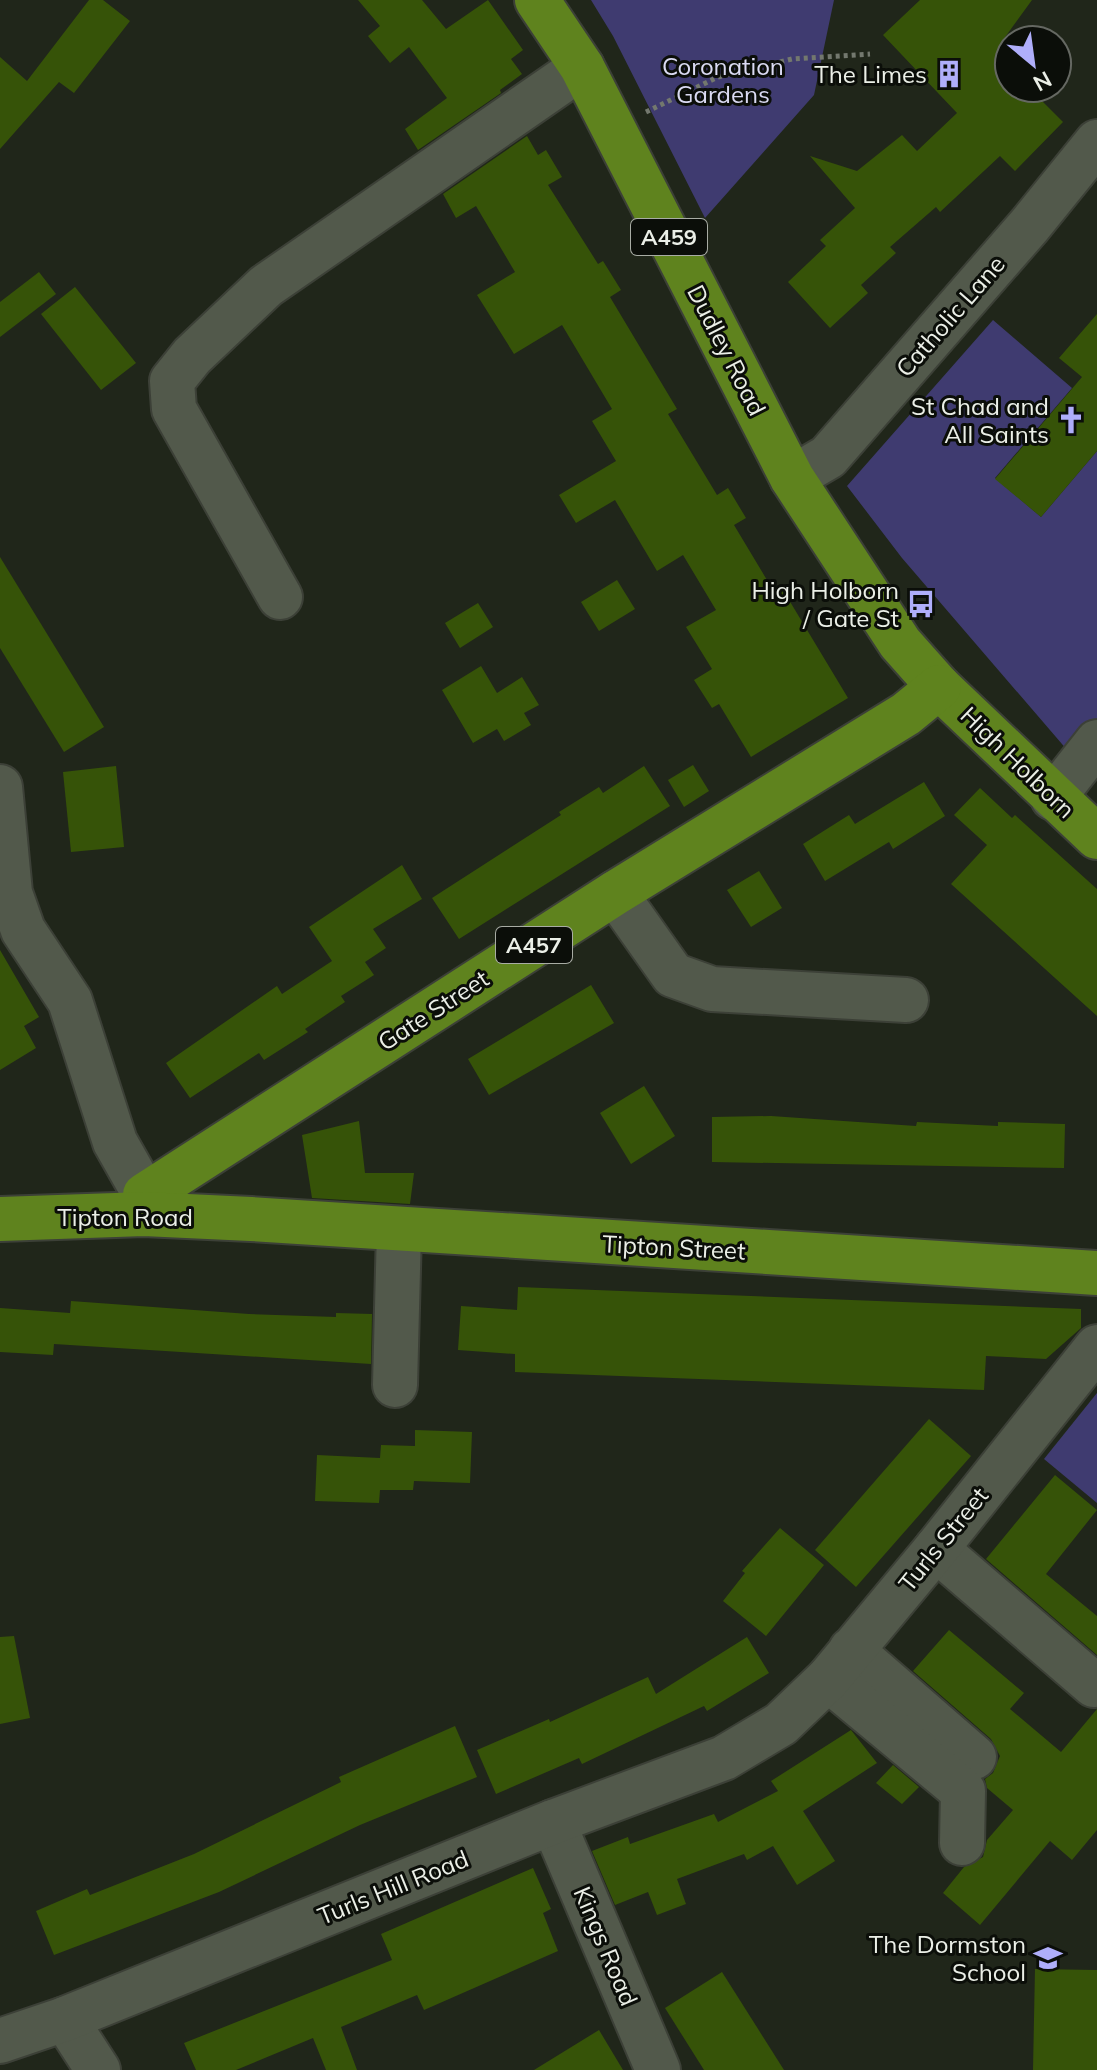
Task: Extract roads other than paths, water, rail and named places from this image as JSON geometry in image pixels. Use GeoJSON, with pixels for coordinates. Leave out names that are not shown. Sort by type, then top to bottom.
{"type":"FeatureCollection","features":[{"type":"Feature","properties":{"kind":"main road","name":"Dudley Road"},"geometry":{"type":"LineString","coordinates":[[537,0],[582,67],[792,478],[900,643],[939,687]]}},
{"type":"Feature","properties":{"kind":"main road","name":"High Holborn"},"geometry":{"type":"LineString","coordinates":[[939,687],[1097,837]]}},
{"type":"Feature","properties":{"kind":"main road","name":"Gate Street"},"geometry":{"type":"LineString","coordinates":[[145,1205],[615,893],[906,714],[939,687]]}},
{"type":"Feature","properties":{"kind":"main road","name":"Tipton Road"},"geometry":{"type":"LineString","coordinates":[[0,1219],[145,1205],[251,1219]]}},
{"type":"Feature","properties":{"kind":"main road","name":"Tipton Street"},"geometry":{"type":"LineString","coordinates":[[251,1219],[399,1231],[1097,1273]]}},
{"type":"Feature","properties":{"kind":"street"},"geometry":{"type":"LineString","coordinates":[[280,597],[174,409],[172,381],[192,356],[266,286],[582,67]]}},
{"type":"Feature","properties":{"kind":"street","name":"Catholic Lane"},"geometry":{"type":"LineString","coordinates":[[792,478],[828,457],[1097,142]]}},
{"type":"Feature","properties":{"kind":"street"},"geometry":{"type":"LineString","coordinates":[[1053,798],[1097,742]]}},
{"type":"Feature","properties":{"kind":"street"},"geometry":{"type":"LineString","coordinates":[[0,787],[10,893],[23,930],[70,1001],[115,1142],[145,1205]]}},
{"type":"Feature","properties":{"kind":"street"},"geometry":{"type":"LineString","coordinates":[[615,893],[673,975],[712,989],[906,1000]]}},
{"type":"Feature","properties":{"kind":"street"},"geometry":{"type":"LineString","coordinates":[[395,1385],[399,1231]]}},
{"type":"Feature","properties":{"kind":"street","name":"Turls Street"},"geometry":{"type":"LineString","coordinates":[[781,1724],[839,1664],[936,1549],[1097,1347]]}},
{"type":"Feature","properties":{"kind":"street"},"geometry":{"type":"LineString","coordinates":[[936,1549],[1094,1685]]}},
{"type":"Feature","properties":{"kind":"street"},"geometry":{"type":"LineString","coordinates":[[839,1664],[974,1757]]}},
{"type":"Feature","properties":{"kind":"street"},"geometry":{"type":"LineString","coordinates":[[839,1664],[963,1791],[962,1843]]}},
{"type":"Feature","properties":{"kind":"street","name":"Turls Hill Road"},"geometry":{"type":"LineString","coordinates":[[0,2041],[65,2019],[553,1822],[724,1758],[781,1724]]}},
{"type":"Feature","properties":{"kind":"street","name":"Kings Road"},"geometry":{"type":"LineString","coordinates":[[553,1822],[658,2070]]}},
{"type":"Feature","properties":{"kind":"street"},"geometry":{"type":"LineString","coordinates":[[65,2019],[98,2070]]}},
{"type":"Feature","properties":{"kind":"place","name":"The Limes"},"geometry":{"type":"Point","coordinates":[949,74]}},
{"type":"Feature","properties":{"kind":"place","name":"St Chad and All Saints"},"geometry":{"type":"Point","coordinates":[1071,420]}},
{"type":"Feature","properties":{"kind":"place","name":"High Holborn / Gate St"},"geometry":{"type":"Point","coordinates":[921,604]}},
{"type":"Feature","properties":{"kind":"place","name":"The Dormston School"},"geometry":{"type":"Point","coordinates":[1048,1958]}},
{"type":"Feature","properties":{"kind":"park label","name":"Coronation Gardens"},"geometry":{"type":"Point","coordinates":[723,80]}}]}
